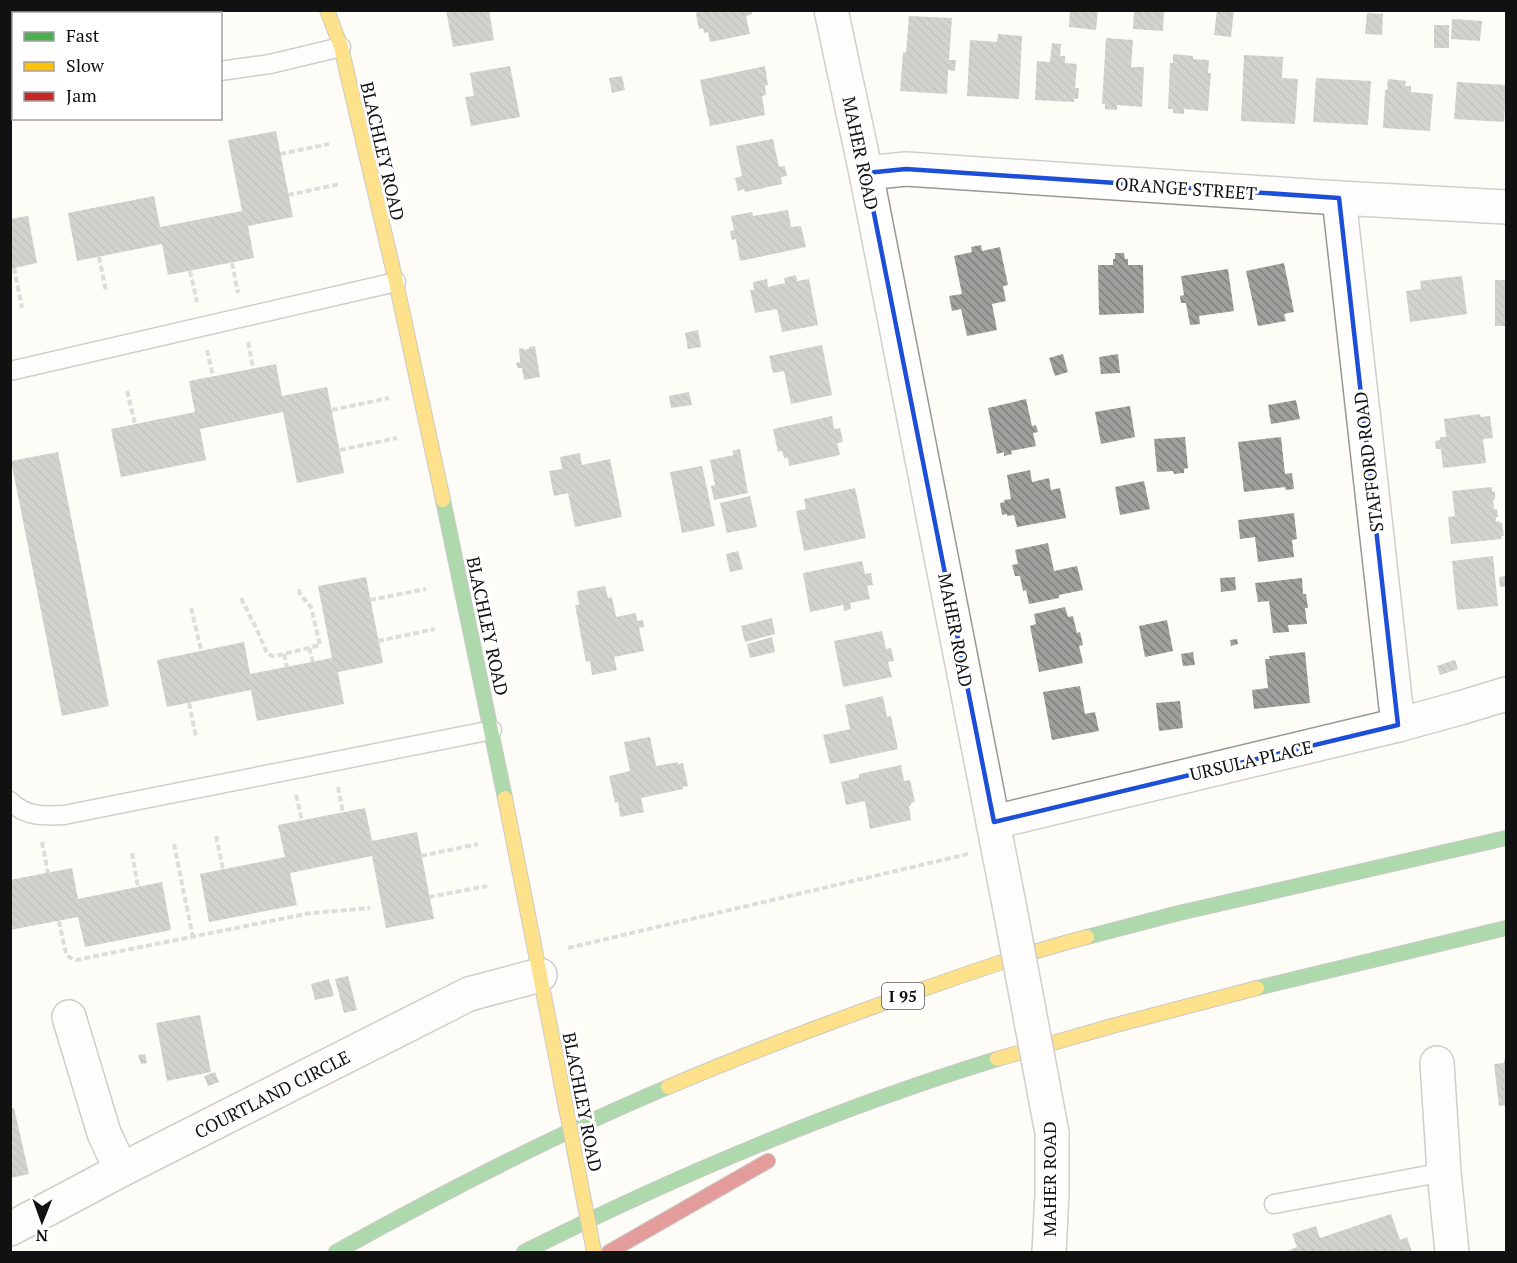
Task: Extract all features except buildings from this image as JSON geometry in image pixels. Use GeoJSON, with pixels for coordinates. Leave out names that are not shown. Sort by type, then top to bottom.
{"type":"FeatureCollection","features":[{"type":"Feature","properties":{"kind":"main road","name":"BLACHLEY ROAD"},"geometry":{"type":"LineString","coordinates":[[327,10],[340,46],[396,282],[492,730],[594,1252]]}},
{"type":"Feature","properties":{"kind":"main road","name":"I 95"},"geometry":{"type":"LineString","coordinates":[[336,1252],[517,1156],[633,1102],[740,1057],[957,977],[1066,942],[1179,913],[1506,838]]}},
{"type":"Feature","properties":{"kind":"main road"},"geometry":{"type":"LineString","coordinates":[[524,1252],[662,1186],[768,1142],[872,1101],[979,1065],[1092,1030],[1203,1001],[1506,928]]}},
{"type":"Feature","properties":{"kind":"main road"},"geometry":{"type":"LineString","coordinates":[[801,1142],[872,1101]]}},
{"type":"Feature","properties":{"kind":"main road"},"geometry":{"type":"LineString","coordinates":[[609,1252],[781,1154]]}},
{"type":"Feature","properties":{"kind":"street","name":"MAHER ROAD"},"geometry":{"type":"LineString","coordinates":[[831,10],[866,173],[994,822],[1052,1133],[1049,1252]]}},
{"type":"Feature","properties":{"kind":"street","name":"ORANGE STREET"},"geometry":{"type":"LineString","coordinates":[[866,173],[906,169],[1506,207]]}},
{"type":"Feature","properties":{"kind":"street","name":"STAFFORD ROAD"},"geometry":{"type":"LineString","coordinates":[[1339,198],[1398,725]]}},
{"type":"Feature","properties":{"kind":"street","name":"URSULA PLACE"},"geometry":{"type":"LineString","coordinates":[[994,822],[1398,725],[1506,694]]}},
{"type":"Feature","properties":{"kind":"street","name":"COURTLAND CIRCLE"},"geometry":{"type":"LineString","coordinates":[[10,1229],[121,1170],[469,994],[540,975]]}},
{"type":"Feature","properties":{"kind":"street"},"geometry":{"type":"LineString","coordinates":[[69,1017],[104,1133],[121,1170]]}},
{"type":"Feature","properties":{"kind":"street"},"geometry":{"type":"LineString","coordinates":[[1437,1063],[1452,1252]]}},
{"type":"Feature","properties":{"kind":"lane"},"geometry":{"type":"LineString","coordinates":[[222,72],[270,64],[340,46]]}},
{"type":"Feature","properties":{"kind":"lane"},"geometry":{"type":"LineString","coordinates":[[10,371],[396,282]]}},
{"type":"Feature","properties":{"kind":"lane"},"geometry":{"type":"LineString","coordinates":[[10,801],[26,813],[64,815],[492,730]]}},
{"type":"Feature","properties":{"kind":"lane"},"geometry":{"type":"LineString","coordinates":[[1274,1204],[1444,1172]]}},
{"type":"Feature","properties":{"kind":"path"},"geometry":{"type":"LineString","coordinates":[[280,153],[329,144]]}},
{"type":"Feature","properties":{"kind":"path"},"geometry":{"type":"LineString","coordinates":[[288,195],[340,184]]}},
{"type":"Feature","properties":{"kind":"path"},"geometry":{"type":"LineString","coordinates":[[99,257],[106,291]]}},
{"type":"Feature","properties":{"kind":"path"},"geometry":{"type":"LineString","coordinates":[[232,263],[238,293]]}},
{"type":"Feature","properties":{"kind":"path"},"geometry":{"type":"LineString","coordinates":[[14,268],[22,308]]}},
{"type":"Feature","properties":{"kind":"path"},"geometry":{"type":"LineString","coordinates":[[190,271],[197,302]]}},
{"type":"Feature","properties":{"kind":"path"},"geometry":{"type":"LineString","coordinates":[[247,338],[253,368]]}},
{"type":"Feature","properties":{"kind":"path"},"geometry":{"type":"LineString","coordinates":[[206,346],[213,376]]}},
{"type":"Feature","properties":{"kind":"path"},"geometry":{"type":"LineString","coordinates":[[127,390],[135,424]]}},
{"type":"Feature","properties":{"kind":"path"},"geometry":{"type":"LineString","coordinates":[[332,410],[390,398]]}},
{"type":"Feature","properties":{"kind":"path"},"geometry":{"type":"LineString","coordinates":[[340,450],[398,438]]}},
{"type":"Feature","properties":{"kind":"path"},"geometry":{"type":"LineString","coordinates":[[241,598],[268,655],[284,654],[320,645],[310,607],[300,594],[298,586]]}},
{"type":"Feature","properties":{"kind":"path"},"geometry":{"type":"LineString","coordinates":[[370,600],[426,589]]}},
{"type":"Feature","properties":{"kind":"path"},"geometry":{"type":"LineString","coordinates":[[191,608],[201,650]]}},
{"type":"Feature","properties":{"kind":"path"},"geometry":{"type":"LineString","coordinates":[[378,641],[435,629]]}},
{"type":"Feature","properties":{"kind":"path"},"geometry":{"type":"LineString","coordinates":[[309,648],[313,662]]}},
{"type":"Feature","properties":{"kind":"path"},"geometry":{"type":"LineString","coordinates":[[284,654],[287,667]]}},
{"type":"Feature","properties":{"kind":"path"},"geometry":{"type":"LineString","coordinates":[[189,703],[196,737]]}},
{"type":"Feature","properties":{"kind":"path"},"geometry":{"type":"LineString","coordinates":[[337,783],[343,813]]}},
{"type":"Feature","properties":{"kind":"path"},"geometry":{"type":"LineString","coordinates":[[295,791],[302,821]]}},
{"type":"Feature","properties":{"kind":"path"},"geometry":{"type":"LineString","coordinates":[[216,836],[223,870]]}},
{"type":"Feature","properties":{"kind":"path"},"geometry":{"type":"LineString","coordinates":[[42,842],[48,873]]}},
{"type":"Feature","properties":{"kind":"path"},"geometry":{"type":"LineString","coordinates":[[421,856],[478,843]]}},
{"type":"Feature","properties":{"kind":"path"},"geometry":{"type":"LineString","coordinates":[[174,844],[193,938]]}},
{"type":"Feature","properties":{"kind":"path"},"geometry":{"type":"LineString","coordinates":[[132,853],[138,887]]}},
{"type":"Feature","properties":{"kind":"path"},"geometry":{"type":"LineString","coordinates":[[568,948],[974,853]]}},
{"type":"Feature","properties":{"kind":"path"},"geometry":{"type":"LineString","coordinates":[[429,897],[487,886]]}},
{"type":"Feature","properties":{"kind":"path"},"geometry":{"type":"LineString","coordinates":[[59,921],[66,954],[76,960],[311,914],[370,908]]}},
{"type":"Feature","properties":{"kind":"highlighted area"},"geometry":{"type":"Polygon","coordinates":[[[906,169],[1339,198],[1398,725],[994,822],[866,173],[906,169]]]}},
{"type":"Feature","properties":{"kind":"traffic: fast"},"geometry":{"type":"LineString","coordinates":[[443,500],[505,798]]}},
{"type":"Feature","properties":{"kind":"traffic: fast"},"geometry":{"type":"LineString","coordinates":[[1087,937],[1179,913],[1506,838]]}},
{"type":"Feature","properties":{"kind":"traffic: fast"},"geometry":{"type":"LineString","coordinates":[[1257,988],[1506,928]]}},
{"type":"Feature","properties":{"kind":"traffic: fast"},"geometry":{"type":"LineString","coordinates":[[524,1252],[639,1197],[756,1146],[876,1100],[997,1059]]}},
{"type":"Feature","properties":{"kind":"traffic: fast"},"geometry":{"type":"LineString","coordinates":[[336,1252],[500,1165],[668,1087]]}},
{"type":"Feature","properties":{"kind":"traffic: slow"},"geometry":{"type":"LineString","coordinates":[[327,10],[341,47],[396,282],[443,500]]}},
{"type":"Feature","properties":{"kind":"traffic: slow"},"geometry":{"type":"LineString","coordinates":[[505,798],[561,1082]]}},
{"type":"Feature","properties":{"kind":"traffic: slow"},"geometry":{"type":"LineString","coordinates":[[668,1087],[881,1004],[999,963],[1087,937]]}},
{"type":"Feature","properties":{"kind":"traffic: slow"},"geometry":{"type":"LineString","coordinates":[[997,1059],[1257,988]]}},
{"type":"Feature","properties":{"kind":"traffic: slow"},"geometry":{"type":"LineString","coordinates":[[561,1082],[594,1252]]}},
{"type":"Feature","properties":{"kind":"traffic: jam"},"geometry":{"type":"LineString","coordinates":[[609,1252],[768,1161]]}}]}
